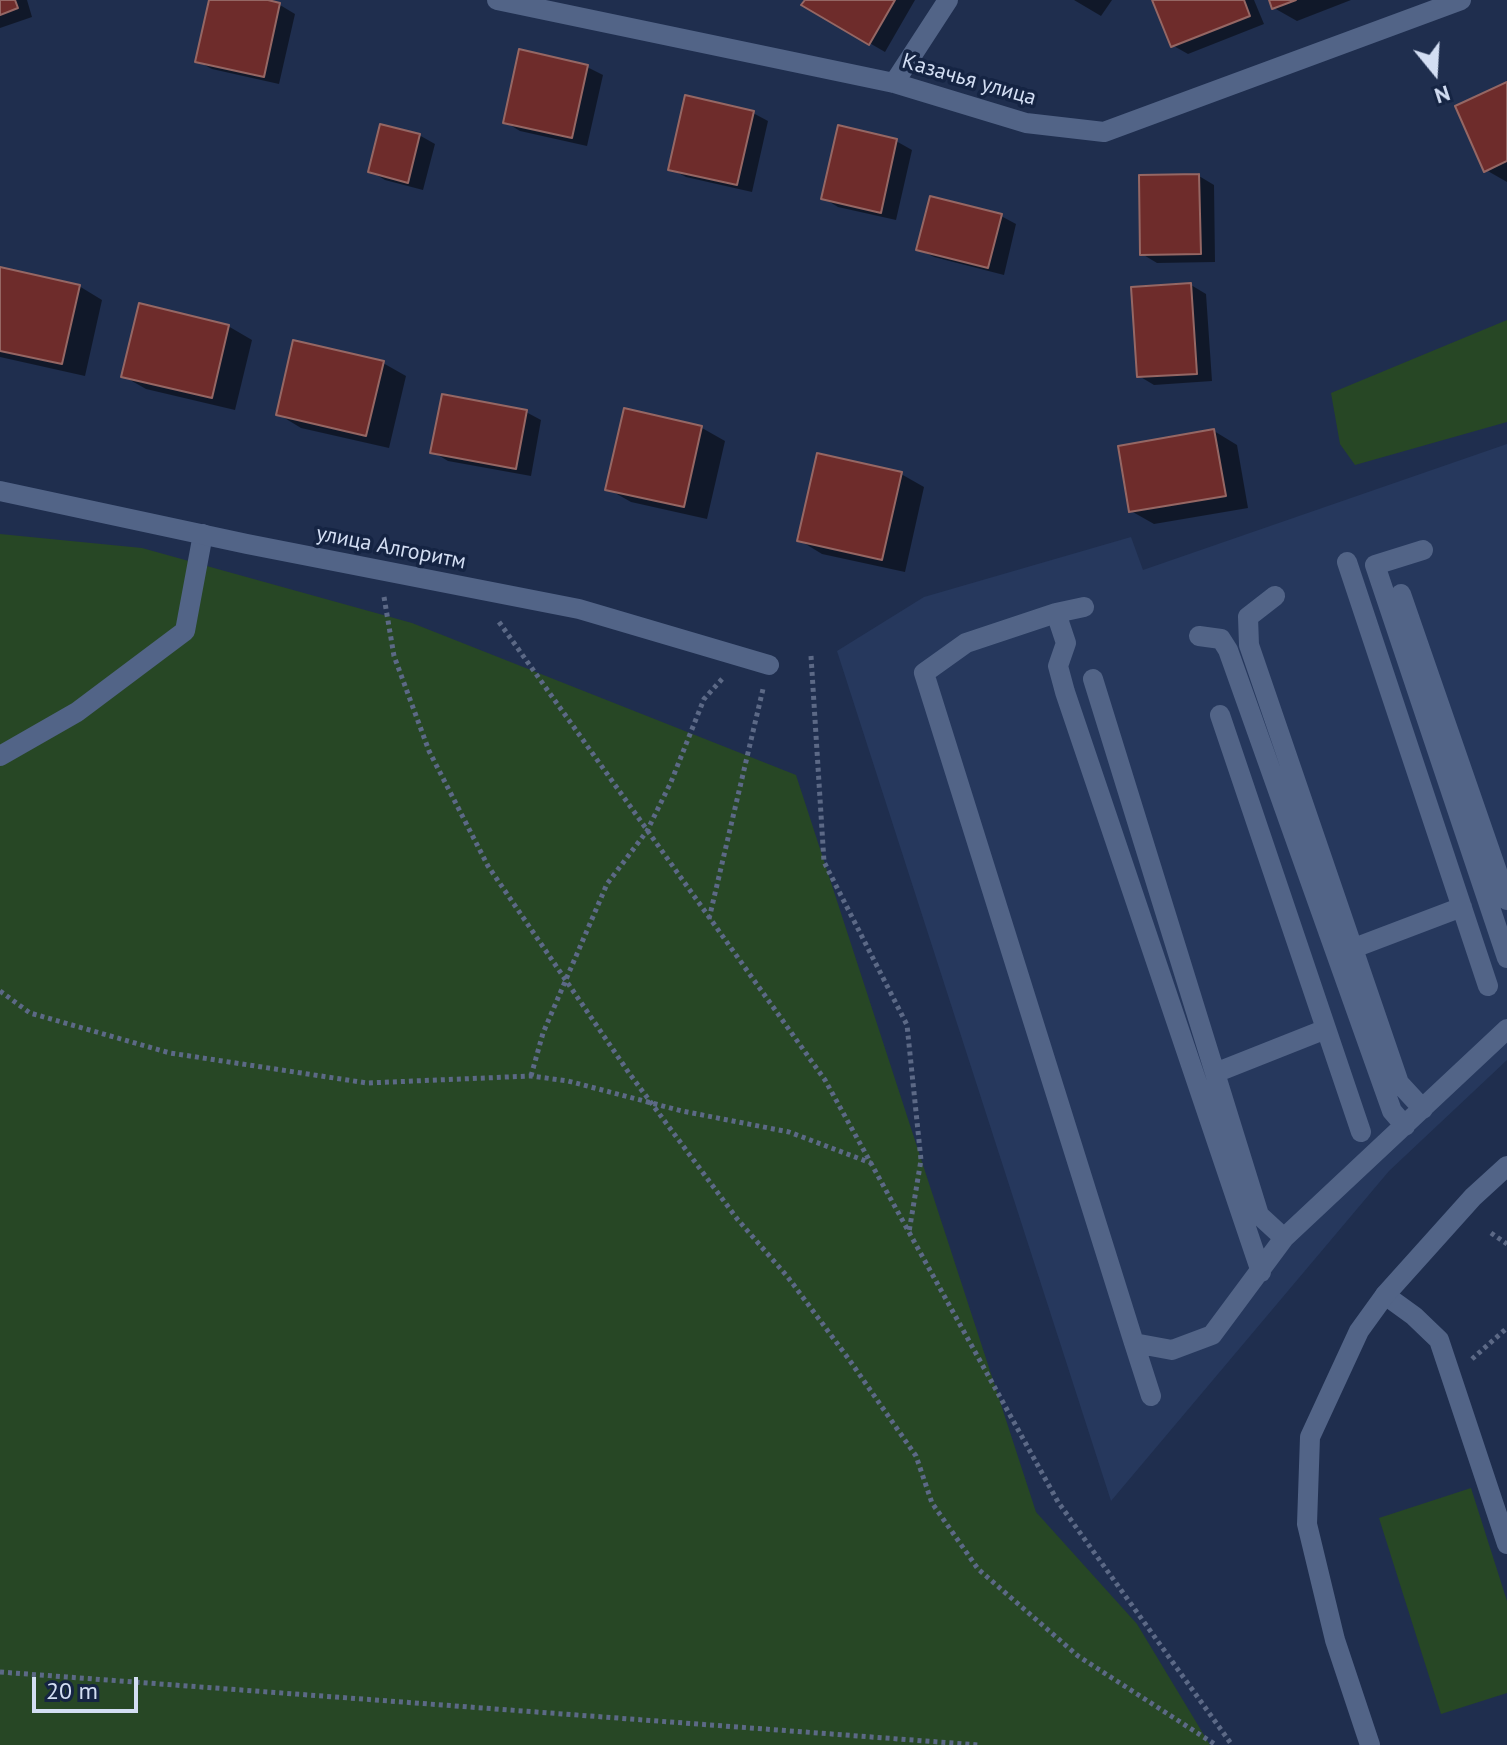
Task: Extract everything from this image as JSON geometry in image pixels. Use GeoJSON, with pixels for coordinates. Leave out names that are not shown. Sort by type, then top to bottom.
{"type":"FeatureCollection","features":[{"type":"Feature","properties":{"kind":"street","name":"Казачья улица"},"geometry":{"type":"LineString","coordinates":[[497,0],[894,83],[1026,123],[1104,132],[1461,0]]}},
{"type":"Feature","properties":{"kind":"street"},"geometry":{"type":"LineString","coordinates":[[894,83],[948,0]]}},
{"type":"Feature","properties":{"kind":"street","name":"улица Алгоритм"},"geometry":{"type":"LineString","coordinates":[[0,491],[579,609],[769,665]]}},
{"type":"Feature","properties":{"kind":"street"},"geometry":{"type":"LineString","coordinates":[[0,756],[77,712],[185,631],[203,534]]}},
{"type":"Feature","properties":{"kind":"street"},"geometry":{"type":"LineString","coordinates":[[1423,550],[1375,565],[1507,958]]}},
{"type":"Feature","properties":{"kind":"street"},"geometry":{"type":"LineString","coordinates":[[1347,562],[1488,986]]}},
{"type":"Feature","properties":{"kind":"street"},"geometry":{"type":"LineString","coordinates":[[1401,594],[1502,864],[1507,900]]}},
{"type":"Feature","properties":{"kind":"street"},"geometry":{"type":"LineString","coordinates":[[1275,596],[1248,617],[1249,645],[1399,1083],[1423,1109]]}},
{"type":"Feature","properties":{"kind":"street"},"geometry":{"type":"LineString","coordinates":[[1084,607],[1056,613],[966,643],[924,673],[1151,1396]]}},
{"type":"Feature","properties":{"kind":"street"},"geometry":{"type":"LineString","coordinates":[[1056,613],[1066,643],[1058,666],[1065,692],[1261,1272]]}},
{"type":"Feature","properties":{"kind":"street"},"geometry":{"type":"LineString","coordinates":[[1199,636],[1221,639],[1228,650],[1392,1111],[1405,1126]]}},
{"type":"Feature","properties":{"kind":"street"},"geometry":{"type":"LineString","coordinates":[[1093,679],[1259,1215],[1284,1238]]}},
{"type":"Feature","properties":{"kind":"street"},"geometry":{"type":"LineString","coordinates":[[1220,715],[1361,1132]]}},
{"type":"Feature","properties":{"kind":"street"},"geometry":{"type":"LineString","coordinates":[[1354,948],[1462,907]]}},
{"type":"Feature","properties":{"kind":"street"},"geometry":{"type":"LineString","coordinates":[[1215,1073],[1326,1029]]}},
{"type":"Feature","properties":{"kind":"street"},"geometry":{"type":"LineString","coordinates":[[1134,1343],[1172,1350],[1212,1335],[1284,1238],[1507,1029]]}},
{"type":"Feature","properties":{"kind":"street"},"geometry":{"type":"LineString","coordinates":[[1370,1745],[1335,1640],[1307,1524],[1310,1437],[1359,1331],[1385,1295],[1473,1197],[1507,1166]]}},
{"type":"Feature","properties":{"kind":"street"},"geometry":{"type":"LineString","coordinates":[[1385,1295],[1414,1316],[1439,1340],[1507,1544]]}},
{"type":"Feature","properties":{"kind":"path"},"geometry":{"type":"LineString","coordinates":[[380,570],[394,656],[429,751],[488,866],[651,1102],[738,1220],[787,1276],[857,1370],[916,1456],[932,1503],[978,1569],[1078,1656],[1216,1745]]}},
{"type":"Feature","properties":{"kind":"path"},"geometry":{"type":"LineString","coordinates":[[476,589],[825,1080],[1058,1502],[1232,1745]]}},
{"type":"Feature","properties":{"kind":"path"},"geometry":{"type":"LineString","coordinates":[[811,656],[824,862],[907,1025],[921,1160],[909,1232]]}},
{"type":"Feature","properties":{"kind":"path"},"geometry":{"type":"LineString","coordinates":[[531,1076],[543,1033],[607,884],[647,831],[671,782],[704,699],[742,657]]}},
{"type":"Feature","properties":{"kind":"path"},"geometry":{"type":"LineString","coordinates":[[709,919],[769,665]]}},
{"type":"Feature","properties":{"kind":"path"},"geometry":{"type":"LineString","coordinates":[[0,991],[30,1013],[170,1053],[367,1083],[531,1076],[568,1081],[789,1132],[871,1163]]}},
{"type":"Feature","properties":{"kind":"path"},"geometry":{"type":"LineString","coordinates":[[1491,1233],[1507,1244]]}},
{"type":"Feature","properties":{"kind":"path"},"geometry":{"type":"LineString","coordinates":[[1450,1375],[1507,1328]]}},
{"type":"Feature","properties":{"kind":"path"},"geometry":{"type":"LineString","coordinates":[[0,1672],[979,1745]]}},
{"type":"Feature","properties":{"kind":"shaded area"},"geometry":{"type":"Polygon","coordinates":[[[1507,444],[1507,1060],[1389,1171],[1111,1501],[837,651],[924,597],[1131,537],[1143,570],[1507,444]]]}},
{"type":"Feature","properties":{"kind":"green space"},"geometry":{"type":"Polygon","coordinates":[[[1507,320],[1507,422],[1355,465],[1340,444],[1331,393],[1507,320]]]}},
{"type":"Feature","properties":{"kind":"green space"},"geometry":{"type":"Polygon","coordinates":[[[0,534],[142,548],[412,623],[796,775],[1036,1512],[1137,1624],[1210,1745],[0,1745],[0,534]]]}},
{"type":"Feature","properties":{"kind":"green space"},"geometry":{"type":"Polygon","coordinates":[[[1471,1488],[1507,1601],[1507,1693],[1441,1714],[1379,1518],[1471,1488]]]}},
{"type":"Feature","properties":{"kind":"building"},"geometry":{"type":"Polygon","coordinates":[[[0,0],[15,0],[18,8],[0,15],[0,0]]]}},
{"type":"Feature","properties":{"kind":"building"},"geometry":{"type":"Polygon","coordinates":[[[209,0],[268,0],[280,3],[264,77],[195,62],[209,0]]]}},
{"type":"Feature","properties":{"kind":"building"},"geometry":{"type":"Polygon","coordinates":[[[805,0],[895,0],[869,45],[801,5],[805,0]]]}},
{"type":"Feature","properties":{"kind":"building"},"geometry":{"type":"Polygon","coordinates":[[[1152,0],[1244,0],[1250,16],[1171,47],[1152,0]]]}},
{"type":"Feature","properties":{"kind":"building"},"geometry":{"type":"Polygon","coordinates":[[[1269,0],[1296,0],[1272,9],[1269,0]]]}},
{"type":"Feature","properties":{"kind":"building"},"geometry":{"type":"Polygon","coordinates":[[[519,49],[588,65],[572,138],[503,123],[519,49]]]}},
{"type":"Feature","properties":{"kind":"building"},"geometry":{"type":"Polygon","coordinates":[[[1507,82],[1507,161],[1484,172],[1455,106],[1507,82]]]}},
{"type":"Feature","properties":{"kind":"building"},"geometry":{"type":"Polygon","coordinates":[[[685,95],[754,111],[737,185],[668,170],[685,95]]]}},
{"type":"Feature","properties":{"kind":"building"},"geometry":{"type":"Polygon","coordinates":[[[380,124],[420,134],[408,183],[368,172],[380,124]]]}},
{"type":"Feature","properties":{"kind":"building"},"geometry":{"type":"Polygon","coordinates":[[[838,125],[897,139],[881,213],[821,199],[838,125]]]}},
{"type":"Feature","properties":{"kind":"building"},"geometry":{"type":"Polygon","coordinates":[[[1199,174],[1201,254],[1140,255],[1139,175],[1199,174]]]}},
{"type":"Feature","properties":{"kind":"building"},"geometry":{"type":"Polygon","coordinates":[[[930,196],[1002,214],[988,268],[916,250],[930,196]]]}},
{"type":"Feature","properties":{"kind":"building"},"geometry":{"type":"Polygon","coordinates":[[[0,267],[80,285],[62,364],[0,351],[0,267]]]}},
{"type":"Feature","properties":{"kind":"building"},"geometry":{"type":"Polygon","coordinates":[[[1191,283],[1197,374],[1137,377],[1131,287],[1191,283]]]}},
{"type":"Feature","properties":{"kind":"building"},"geometry":{"type":"Polygon","coordinates":[[[139,303],[229,325],[212,398],[121,377],[139,303]]]}},
{"type":"Feature","properties":{"kind":"building"},"geometry":{"type":"Polygon","coordinates":[[[293,340],[384,361],[366,436],[276,415],[293,340]]]}},
{"type":"Feature","properties":{"kind":"building"},"geometry":{"type":"Polygon","coordinates":[[[442,394],[527,410],[516,469],[430,453],[442,394]]]}},
{"type":"Feature","properties":{"kind":"building"},"geometry":{"type":"Polygon","coordinates":[[[624,408],[702,426],[684,507],[605,490],[624,408]]]}},
{"type":"Feature","properties":{"kind":"building"},"geometry":{"type":"Polygon","coordinates":[[[1214,429],[1226,496],[1129,512],[1118,446],[1214,429]]]}},
{"type":"Feature","properties":{"kind":"building"},"geometry":{"type":"Polygon","coordinates":[[[817,453],[902,472],[882,560],[797,541],[817,453]]]}}]}
